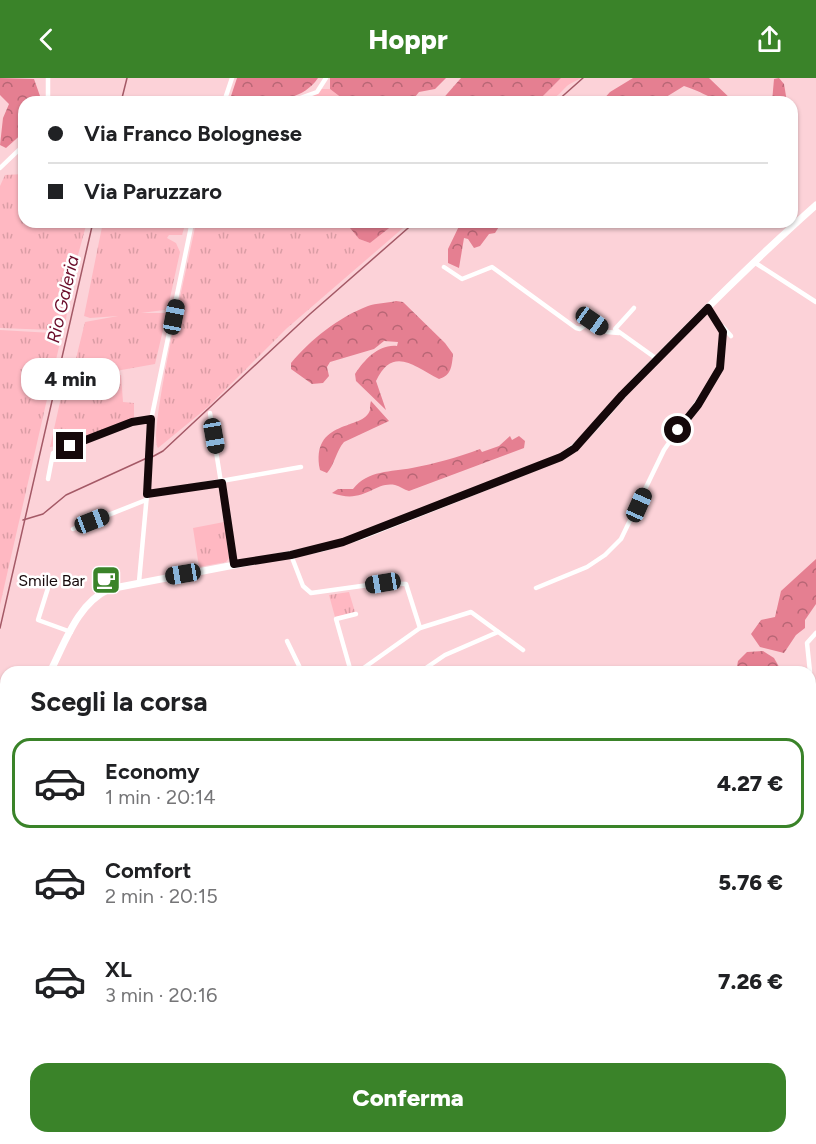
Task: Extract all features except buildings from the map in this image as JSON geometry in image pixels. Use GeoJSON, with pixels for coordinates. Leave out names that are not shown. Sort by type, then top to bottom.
{"type":"FeatureCollection","features":[{"type":"Feature","properties":{"kind":"main road"},"geometry":{"type":"LineString","coordinates":[[798,222],[816,205]]}},
{"type":"Feature","properties":{"kind":"main road"},"geometry":{"type":"LineString","coordinates":[[53,666],[83,609],[95,597],[109,589],[291,555],[362,536],[561,457],[575,448],[657,359],[791,228]]}},
{"type":"Feature","properties":{"kind":"street"},"geometry":{"type":"LineString","coordinates":[[48,78],[48,96]]}},
{"type":"Feature","properties":{"kind":"street"},"geometry":{"type":"LineString","coordinates":[[226,96],[232,78]]}},
{"type":"Feature","properties":{"kind":"street"},"geometry":{"type":"LineString","coordinates":[[306,96],[317,92],[326,78]]}},
{"type":"Feature","properties":{"kind":"street"},"geometry":{"type":"LineString","coordinates":[[0,168],[18,151]]}},
{"type":"Feature","properties":{"kind":"street"},"geometry":{"type":"LineString","coordinates":[[139,582],[150,461],[151,419],[191,228]]}},
{"type":"Feature","properties":{"kind":"street"},"geometry":{"type":"LineString","coordinates":[[754,262],[816,301]]}},
{"type":"Feature","properties":{"kind":"street"},"geometry":{"type":"LineString","coordinates":[[444,267],[462,279],[492,267],[576,328],[580,329],[592,321],[607,332],[619,333]]}},
{"type":"Feature","properties":{"kind":"street"},"geometry":{"type":"LineString","coordinates":[[634,308],[616,327],[619,333],[657,359]]}},
{"type":"Feature","properties":{"kind":"street"},"geometry":{"type":"LineString","coordinates":[[708,308],[731,336]]}},
{"type":"Feature","properties":{"kind":"street"},"geometry":{"type":"LineString","coordinates":[[536,588],[587,567],[605,555],[621,539],[664,450],[718,372],[723,336],[719,323]]}},
{"type":"Feature","properties":{"kind":"street"},"geometry":{"type":"LineString","coordinates":[[210,413],[234,564]]}},
{"type":"Feature","properties":{"kind":"street"},"geometry":{"type":"LineString","coordinates":[[48,479],[53,453],[132,422],[151,419]]}},
{"type":"Feature","properties":{"kind":"street"},"geometry":{"type":"LineString","coordinates":[[147,494],[222,483],[301,467]]}},
{"type":"Feature","properties":{"kind":"street"},"geometry":{"type":"LineString","coordinates":[[73,528],[146,500]]}},
{"type":"Feature","properties":{"kind":"street"},"geometry":{"type":"LineString","coordinates":[[291,555],[303,586],[311,593],[383,583],[406,584],[420,628]]}},
{"type":"Feature","properties":{"kind":"street"},"geometry":{"type":"LineString","coordinates":[[48,588],[38,620],[71,632]]}},
{"type":"Feature","properties":{"kind":"street"},"geometry":{"type":"LineString","coordinates":[[366,666],[420,628],[471,612],[523,650]]}},
{"type":"Feature","properties":{"kind":"street"},"geometry":{"type":"LineString","coordinates":[[349,666],[336,619],[356,615]]}},
{"type":"Feature","properties":{"kind":"street"},"geometry":{"type":"LineString","coordinates":[[429,666],[445,655],[498,632]]}},
{"type":"Feature","properties":{"kind":"street"},"geometry":{"type":"LineString","coordinates":[[809,666],[807,642],[816,633]]}},
{"type":"Feature","properties":{"kind":"street"},"geometry":{"type":"LineString","coordinates":[[286,641],[299,666]]}},
{"type":"Feature","properties":{"kind":"green space"},"geometry":{"type":"Polygon","coordinates":[[[0,78],[34,79],[40,96],[18,96],[18,137],[6,148],[0,145],[3,118],[9,104],[0,95],[0,78]]]}},
{"type":"Feature","properties":{"kind":"green space"},"geometry":{"type":"Polygon","coordinates":[[[237,78],[318,78],[310,87],[294,96],[231,96],[237,78]]]}},
{"type":"Feature","properties":{"kind":"green space"},"geometry":{"type":"Polygon","coordinates":[[[330,78],[446,78],[435,89],[419,92],[416,96],[339,96],[330,89],[330,78]]]}},
{"type":"Feature","properties":{"kind":"green space"},"geometry":{"type":"Polygon","coordinates":[[[461,78],[561,78],[543,96],[445,96],[461,78]]]}},
{"type":"Feature","properties":{"kind":"green space"},"geometry":{"type":"Polygon","coordinates":[[[561,78],[581,78],[568,85],[556,96],[543,96],[561,78]]]}},
{"type":"Feature","properties":{"kind":"green space"},"geometry":{"type":"Polygon","coordinates":[[[633,78],[709,78],[728,96],[708,96],[684,86],[668,96],[606,96],[633,78]]]}},
{"type":"Feature","properties":{"kind":"green space"},"geometry":{"type":"Polygon","coordinates":[[[779,78],[784,84],[786,96],[773,96],[774,79],[779,78]]]}},
{"type":"Feature","properties":{"kind":"green space"},"geometry":{"type":"Polygon","coordinates":[[[322,89],[330,89],[339,96],[310,96],[322,89]]]}},
{"type":"Feature","properties":{"kind":"green space"},"geometry":{"type":"Polygon","coordinates":[[[18,174],[18,228],[85,228],[75,266],[65,325],[52,330],[0,328],[0,186],[5,175],[18,174]]]}},
{"type":"Feature","properties":{"kind":"green space"},"geometry":{"type":"Polygon","coordinates":[[[102,228],[184,228],[182,235],[169,235],[167,238],[176,243],[180,252],[168,307],[164,310],[141,313],[167,313],[155,364],[71,379],[85,322],[118,316],[90,318],[84,316],[102,228]]]}},
{"type":"Feature","properties":{"kind":"green space"},"geometry":{"type":"Polygon","coordinates":[[[195,228],[350,228],[359,239],[370,243],[389,228],[403,228],[286,329],[208,407],[158,448],[156,436],[171,341],[195,228]]]}},
{"type":"Feature","properties":{"kind":"green space"},"geometry":{"type":"Polygon","coordinates":[[[350,228],[389,228],[370,243],[359,239],[350,228]]]}},
{"type":"Feature","properties":{"kind":"green space"},"geometry":{"type":"Polygon","coordinates":[[[458,228],[498,228],[495,233],[489,234],[480,246],[474,248],[468,239],[464,238],[459,268],[448,263],[448,249],[458,228]]]}},
{"type":"Feature","properties":{"kind":"green space"},"geometry":{"type":"Polygon","coordinates":[[[403,302],[445,343],[453,354],[450,370],[443,378],[439,379],[405,362],[397,361],[390,364],[376,381],[386,410],[356,381],[355,374],[363,363],[378,350],[397,346],[398,342],[384,341],[374,349],[330,362],[327,367],[329,376],[323,383],[312,384],[291,369],[291,363],[299,354],[336,323],[368,306],[403,302]]]}},
{"type":"Feature","properties":{"kind":"green space"},"geometry":{"type":"Polygon","coordinates":[[[0,330],[52,333],[61,338],[0,605],[0,330]]]}},
{"type":"Feature","properties":{"kind":"green space"},"geometry":{"type":"Polygon","coordinates":[[[121,375],[123,402],[134,403],[134,418],[69,444],[50,447],[64,384],[121,375]]]}},
{"type":"Feature","properties":{"kind":"green space"},"geometry":{"type":"Polygon","coordinates":[[[371,401],[389,421],[344,442],[327,473],[320,470],[319,453],[323,442],[339,428],[366,416],[370,410],[371,401]]]}},
{"type":"Feature","properties":{"kind":"green space"},"geometry":{"type":"Polygon","coordinates":[[[510,436],[512,440],[519,436],[525,441],[524,448],[409,491],[388,485],[361,495],[343,496],[332,493],[338,489],[353,489],[366,478],[380,473],[429,464],[480,449],[482,452],[499,446],[510,436]]]}},
{"type":"Feature","properties":{"kind":"green space"},"geometry":{"type":"Polygon","coordinates":[[[224,522],[229,558],[226,562],[199,567],[193,528],[224,522]]]}},
{"type":"Feature","properties":{"kind":"green space"},"geometry":{"type":"Polygon","coordinates":[[[816,559],[816,604],[805,620],[805,628],[796,635],[784,653],[760,647],[751,634],[761,620],[775,617],[781,591],[816,559]]]}},
{"type":"Feature","properties":{"kind":"green space"},"geometry":{"type":"Polygon","coordinates":[[[349,592],[355,612],[335,617],[329,595],[349,592]]]}},
{"type":"Feature","properties":{"kind":"green space"},"geometry":{"type":"Polygon","coordinates":[[[763,651],[774,658],[779,666],[737,666],[738,661],[747,652],[763,651]]]}},
{"type":"Feature","properties":{"kind":"waterway","name":"Rio Galeria"},"geometry":{"type":"LineString","coordinates":[[122,96],[127,78]]}},
{"type":"Feature","properties":{"kind":"waterway"},"geometry":{"type":"LineString","coordinates":[[563,96],[583,78]]}},
{"type":"Feature","properties":{"kind":"waterway","name":"Rio Galeria"},"geometry":{"type":"LineString","coordinates":[[0,628],[92,228]]}},
{"type":"Feature","properties":{"kind":"waterway"},"geometry":{"type":"LineString","coordinates":[[152,457],[163,451],[310,314],[408,228]]}},
{"type":"Feature","properties":{"kind":"waterway"},"geometry":{"type":"LineString","coordinates":[[23,520],[43,514],[66,495],[147,458]]}},
{"type":"Feature","properties":{"kind":"place","name":"Smile Bar"},"geometry":{"type":"Point","coordinates":[106,580]}},
{"type":"Feature","properties":{"kind":"route"},"geometry":{"type":"LineString","coordinates":[[70,446],[132,422],[151,419],[147,494],[222,483],[234,564],[291,555],[362,536],[536,469],[561,457],[575,448],[622,395],[708,308],[721,325],[723,332],[720,368],[698,405],[678,430]]}}]}
